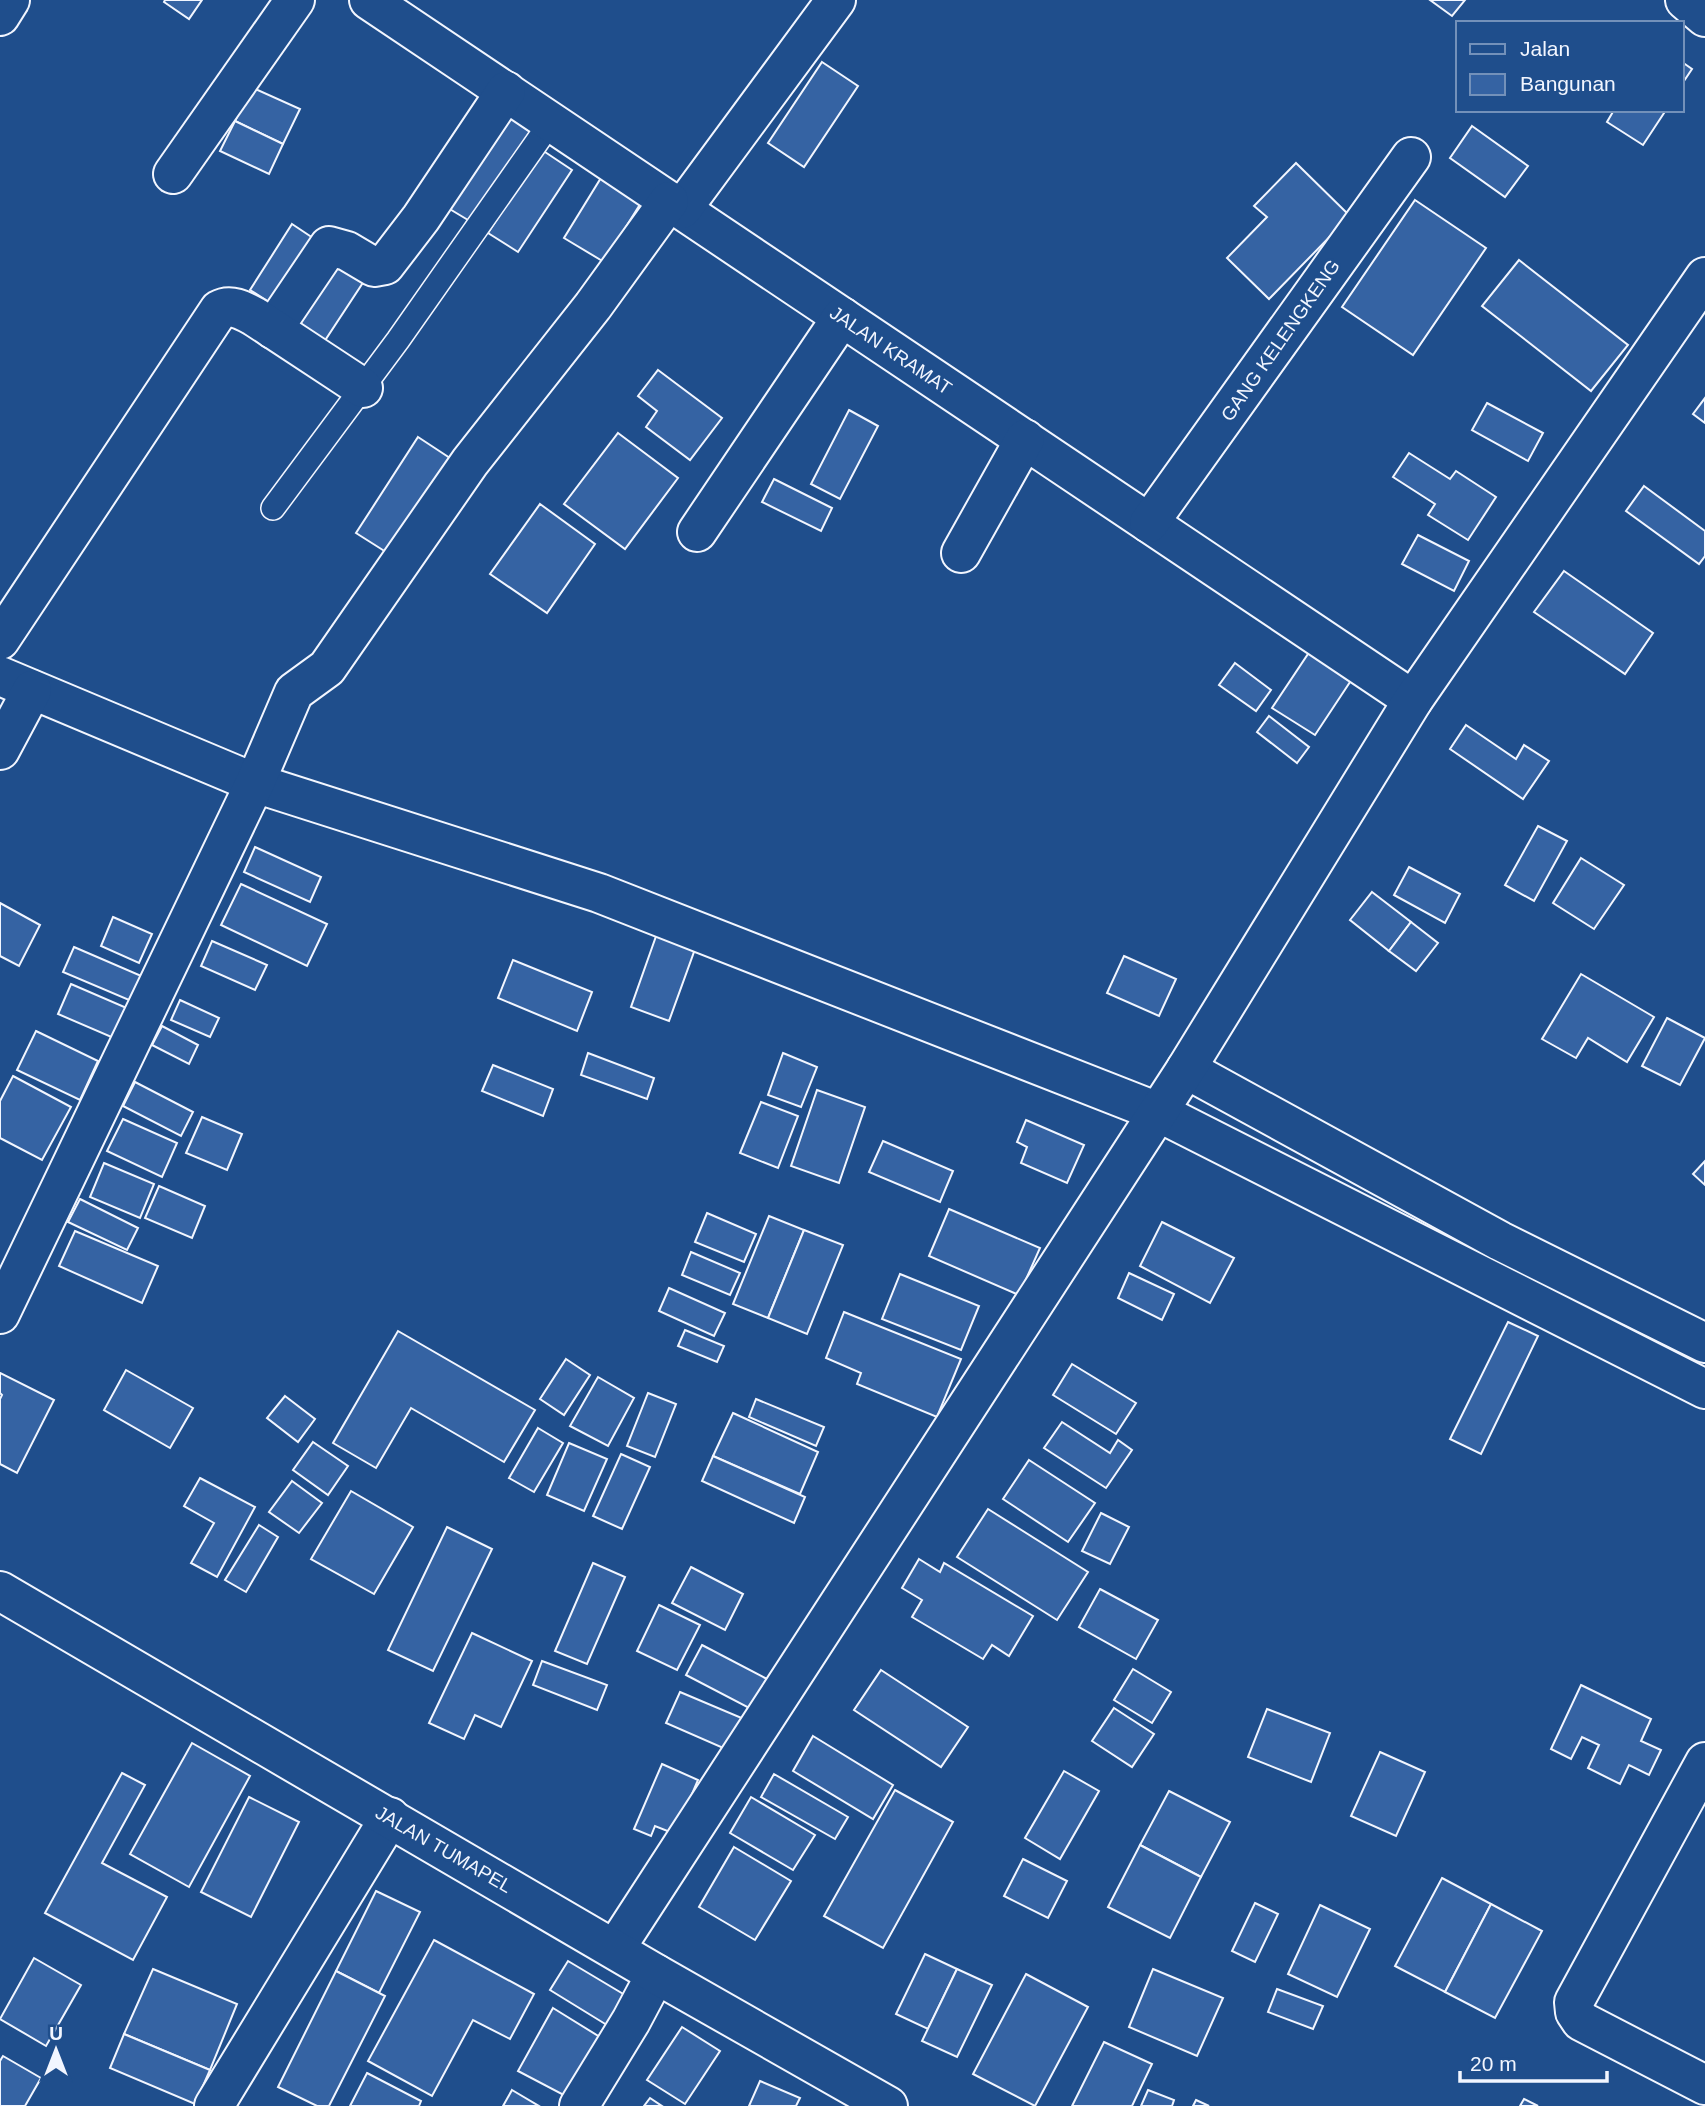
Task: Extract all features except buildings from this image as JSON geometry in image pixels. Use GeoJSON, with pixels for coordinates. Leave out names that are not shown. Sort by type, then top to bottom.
{"type":"FeatureCollection","features":[{"type":"Feature","properties":{"kind":"street"},"geometry":{"type":"LineString","coordinates":[[0,16],[10,0]]}},
{"type":"Feature","properties":{"kind":"street"},"geometry":{"type":"LineString","coordinates":[[173,174],[295,0]]}},
{"type":"Feature","properties":{"kind":"street","name":"JALAN KRAMAT"},"geometry":{"type":"LineString","coordinates":[[369,0],[1413,700]]}},
{"type":"Feature","properties":{"kind":"street"},"geometry":{"type":"LineString","coordinates":[[0,1314],[255,783],[293,692],[327,667],[470,462],[836,0]]}},
{"type":"Feature","properties":{"kind":"street"},"geometry":{"type":"LineString","coordinates":[[1685,0],[1705,17]]}},
{"type":"Feature","properties":{"kind":"street"},"geometry":{"type":"LineString","coordinates":[[273,329],[329,246],[347,251],[374,267],[385,265],[421,218],[506,92]]}},
{"type":"Feature","properties":{"kind":"street","name":"GANG KELENGKENG"},"geometry":{"type":"LineString","coordinates":[[1149,523],[1410,157]]}},
{"type":"Feature","properties":{"kind":"street"},"geometry":{"type":"LineString","coordinates":[[615,1950],[1171,1091],[1413,700],[1705,276]]}},
{"type":"Feature","properties":{"kind":"street"},"geometry":{"type":"LineString","coordinates":[[1,638],[219,310],[224,307],[239,309],[363,388]]}},
{"type":"Feature","properties":{"kind":"street"},"geometry":{"type":"LineString","coordinates":[[697,532],[842,317]]}},
{"type":"Feature","properties":{"kind":"street"},"geometry":{"type":"LineString","coordinates":[[961,553],[1025,439]]}},
{"type":"Feature","properties":{"kind":"street"},"geometry":{"type":"LineString","coordinates":[[0,750],[16,683],[255,783],[599,893],[1171,1091],[1500,1241],[1705,1343]]}},
{"type":"Feature","properties":{"kind":"street"},"geometry":{"type":"LineString","coordinates":[[1171,1091],[1705,1390]]}},
{"type":"Feature","properties":{"kind":"street","name":"JALAN TUMAPEL"},"geometry":{"type":"LineString","coordinates":[[0,1591],[656,1974],[888,2106]]}},
{"type":"Feature","properties":{"kind":"street"},"geometry":{"type":"LineString","coordinates":[[1705,1762],[1574,2002],[1575,2012],[1581,2021],[1705,2085]]}},
{"type":"Feature","properties":{"kind":"street"},"geometry":{"type":"LineString","coordinates":[[214,2106],[390,1817]]}},
{"type":"Feature","properties":{"kind":"street"},"geometry":{"type":"LineString","coordinates":[[579,2106],[656,1974]]}},
{"type":"Feature","properties":{"kind":"lane"},"geometry":{"type":"LineString","coordinates":[[273,508],[363,388],[551,122]]}}]}
